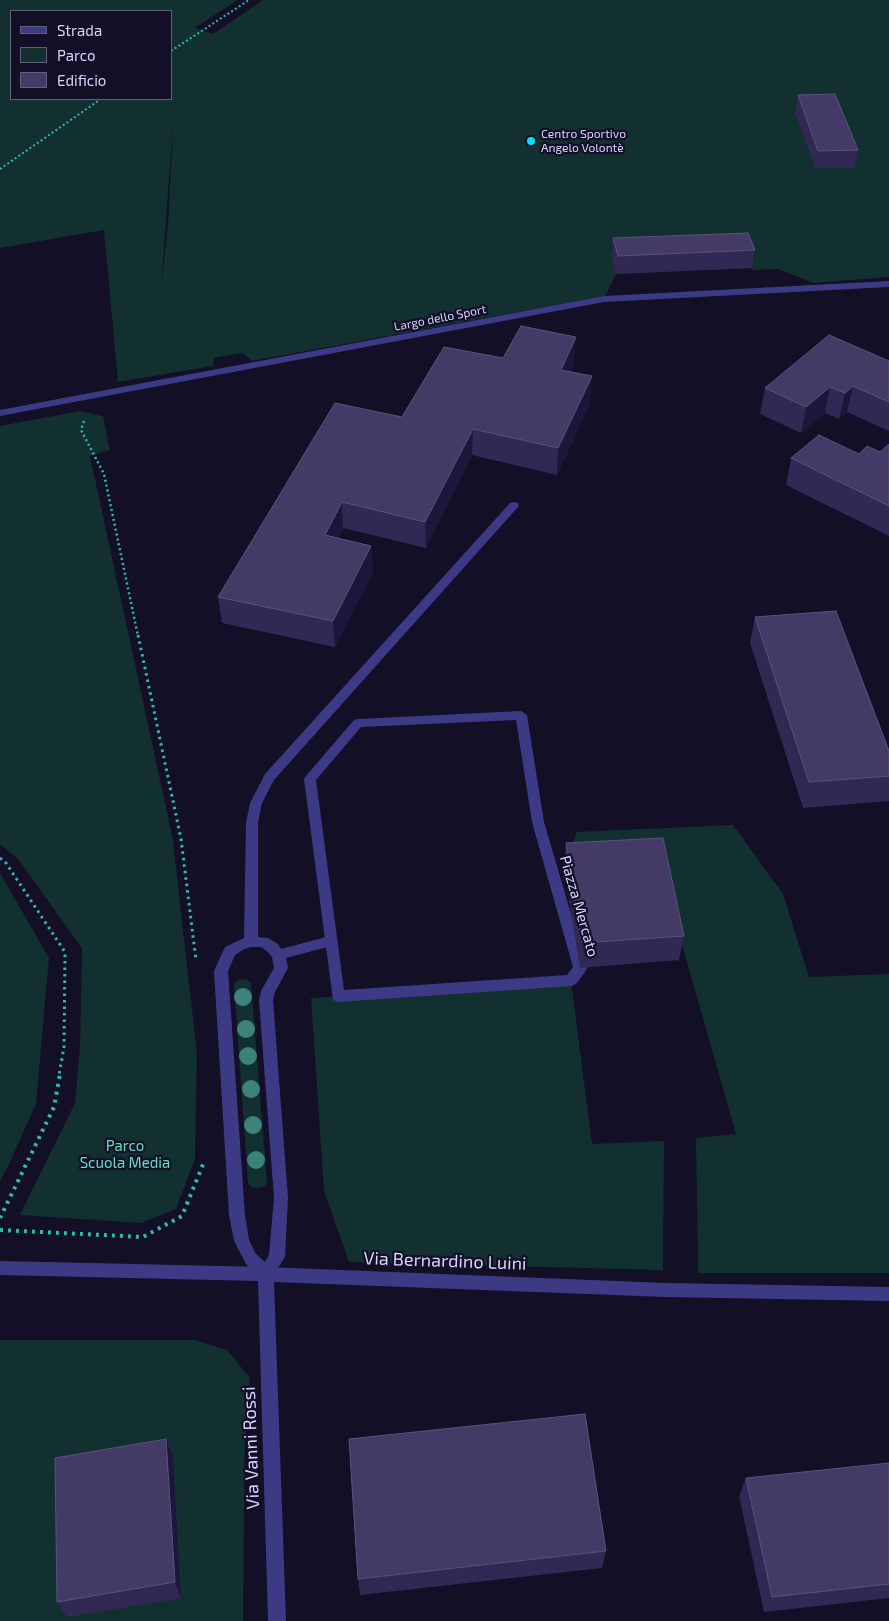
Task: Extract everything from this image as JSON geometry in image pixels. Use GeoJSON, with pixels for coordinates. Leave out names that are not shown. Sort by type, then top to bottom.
{"type":"FeatureCollection","features":[{"type":"Feature","properties":{"kind":"street","name":"Largo dello Sport"},"geometry":{"type":"LineString","coordinates":[[0,413],[604,299],[889,284]]}},
{"type":"Feature","properties":{"kind":"street"},"geometry":{"type":"LineString","coordinates":[[252,942],[250,866],[252,823],[256,803],[269,777],[514,505]]}},
{"type":"Feature","properties":{"kind":"street","name":"Piazza Mercato"},"geometry":{"type":"LineString","coordinates":[[521,715],[538,822],[580,968],[571,980],[338,996],[330,941],[310,779],[358,723],[521,715]]}},
{"type":"Feature","properties":{"kind":"street"},"geometry":{"type":"LineString","coordinates":[[278,955],[330,941]]}},
{"type":"Feature","properties":{"kind":"street"},"geometry":{"type":"LineString","coordinates":[[262,942],[273,948],[278,955],[281,968],[268,991],[266,1000],[281,1207],[277,1257],[266,1274],[251,1260],[242,1241],[237,1215],[221,970],[230,951],[242,944],[262,942]]}},
{"type":"Feature","properties":{"kind":"street","name":"Via Bernardino Luini"},"geometry":{"type":"LineString","coordinates":[[0,1268],[266,1274],[666,1290],[889,1294]]}},
{"type":"Feature","properties":{"kind":"street","name":"Via Vanni Rossi"},"geometry":{"type":"LineString","coordinates":[[266,1274],[277,1621]]}},
{"type":"Feature","properties":{"kind":"path"},"geometry":{"type":"LineString","coordinates":[[172,50],[249,0]]}},
{"type":"Feature","properties":{"kind":"path"},"geometry":{"type":"LineString","coordinates":[[0,169],[100,100]]}},
{"type":"Feature","properties":{"kind":"path"},"geometry":{"type":"LineString","coordinates":[[98,395],[98,410],[84,419],[81,430],[104,474],[181,839],[196,966]]}},
{"type":"Feature","properties":{"kind":"path"},"geometry":{"type":"LineString","coordinates":[[0,858],[6,863],[65,952],[64,1047],[54,1107],[0,1218]]}},
{"type":"Feature","properties":{"kind":"path"},"geometry":{"type":"LineString","coordinates":[[0,1230],[144,1236],[182,1216],[205,1160]]}},
{"type":"Feature","properties":{"kind":"green space","name":"Centro Sportivo Angelo Volontè"},"geometry":{"type":"Polygon","coordinates":[[[0,0],[238,0],[195,28],[213,34],[263,0],[889,0],[889,277],[813,283],[779,269],[752,270],[751,268],[616,274],[605,296],[252,361],[243,353],[214,358],[213,366],[118,382],[104,230],[0,248],[0,0]],[[174,112],[161,288],[168,224],[174,112]]]}},
{"type":"Feature","properties":{"kind":"green space","name":"Parco Scuola Media"},"geometry":{"type":"Polygon","coordinates":[[[80,411],[103,416],[110,450],[90,456],[173,840],[197,1054],[195,1159],[176,1209],[141,1223],[20,1215],[75,1103],[80,1045],[82,948],[18,859],[0,844],[0,426],[80,411]]]}},
{"type":"Feature","properties":{"kind":"green space"},"geometry":{"type":"Polygon","coordinates":[[[733,825],[783,894],[809,977],[889,974],[889,1273],[698,1273],[696,1138],[736,1134],[659,864],[564,868],[577,832],[733,825]]]}},
{"type":"Feature","properties":{"kind":"green space"},"geometry":{"type":"Polygon","coordinates":[[[0,873],[49,958],[36,1104],[0,1181],[0,873]]]}},
{"type":"Feature","properties":{"kind":"green space"},"geometry":{"type":"Polygon","coordinates":[[[242,979],[248,980],[251,984],[267,1183],[264,1187],[257,1188],[251,1187],[248,1182],[234,985],[242,979]]]}},
{"type":"Feature","properties":{"kind":"green space"},"geometry":{"type":"Polygon","coordinates":[[[571,980],[592,1144],[664,1141],[663,1270],[349,1262],[324,1191],[311,998],[571,980]]]}},
{"type":"Feature","properties":{"kind":"green space"},"geometry":{"type":"Polygon","coordinates":[[[0,1340],[195,1340],[227,1350],[250,1378],[245,1419],[243,1621],[0,1621],[0,1340]]]}},
{"type":"Feature","properties":{"kind":"building"},"geometry":{"type":"Polygon","coordinates":[[[835,94],[858,150],[818,151],[798,95],[835,94]]]}},
{"type":"Feature","properties":{"kind":"building"},"geometry":{"type":"Polygon","coordinates":[[[748,233],[755,250],[618,256],[613,238],[748,233]]]}},
{"type":"Feature","properties":{"kind":"building"},"geometry":{"type":"Polygon","coordinates":[[[521,326],[576,337],[561,370],[592,376],[558,448],[473,429],[425,522],[342,502],[325,535],[371,546],[333,621],[218,597],[335,403],[402,417],[444,347],[503,358],[521,326]]]}},
{"type":"Feature","properties":{"kind":"building"},"geometry":{"type":"Polygon","coordinates":[[[829,335],[889,361],[889,402],[853,386],[845,393],[830,387],[806,407],[765,388],[829,335]]]}},
{"type":"Feature","properties":{"kind":"building"},"geometry":{"type":"Polygon","coordinates":[[[819,435],[859,454],[867,446],[880,452],[889,444],[889,506],[791,458],[819,435]]]}},
{"type":"Feature","properties":{"kind":"building"},"geometry":{"type":"Polygon","coordinates":[[[836,611],[889,751],[889,776],[809,782],[755,617],[836,611]]]}},
{"type":"Feature","properties":{"kind":"building"},"geometry":{"type":"Polygon","coordinates":[[[663,838],[684,936],[582,943],[566,843],[663,838]]]}},
{"type":"Feature","properties":{"kind":"building"},"geometry":{"type":"Polygon","coordinates":[[[585,1414],[606,1551],[358,1579],[349,1439],[585,1414]]]}},
{"type":"Feature","properties":{"kind":"building"},"geometry":{"type":"Polygon","coordinates":[[[166,1439],[175,1582],[57,1602],[55,1458],[166,1439]]]}},
{"type":"Feature","properties":{"kind":"building"},"geometry":{"type":"Polygon","coordinates":[[[889,1463],[889,1584],[772,1597],[746,1478],[889,1463]]]}},
{"type":"Feature","properties":{"kind":"place","name":"Centro Sportivo Angelo Volontè"},"geometry":{"type":"Point","coordinates":[531,141]}}]}
